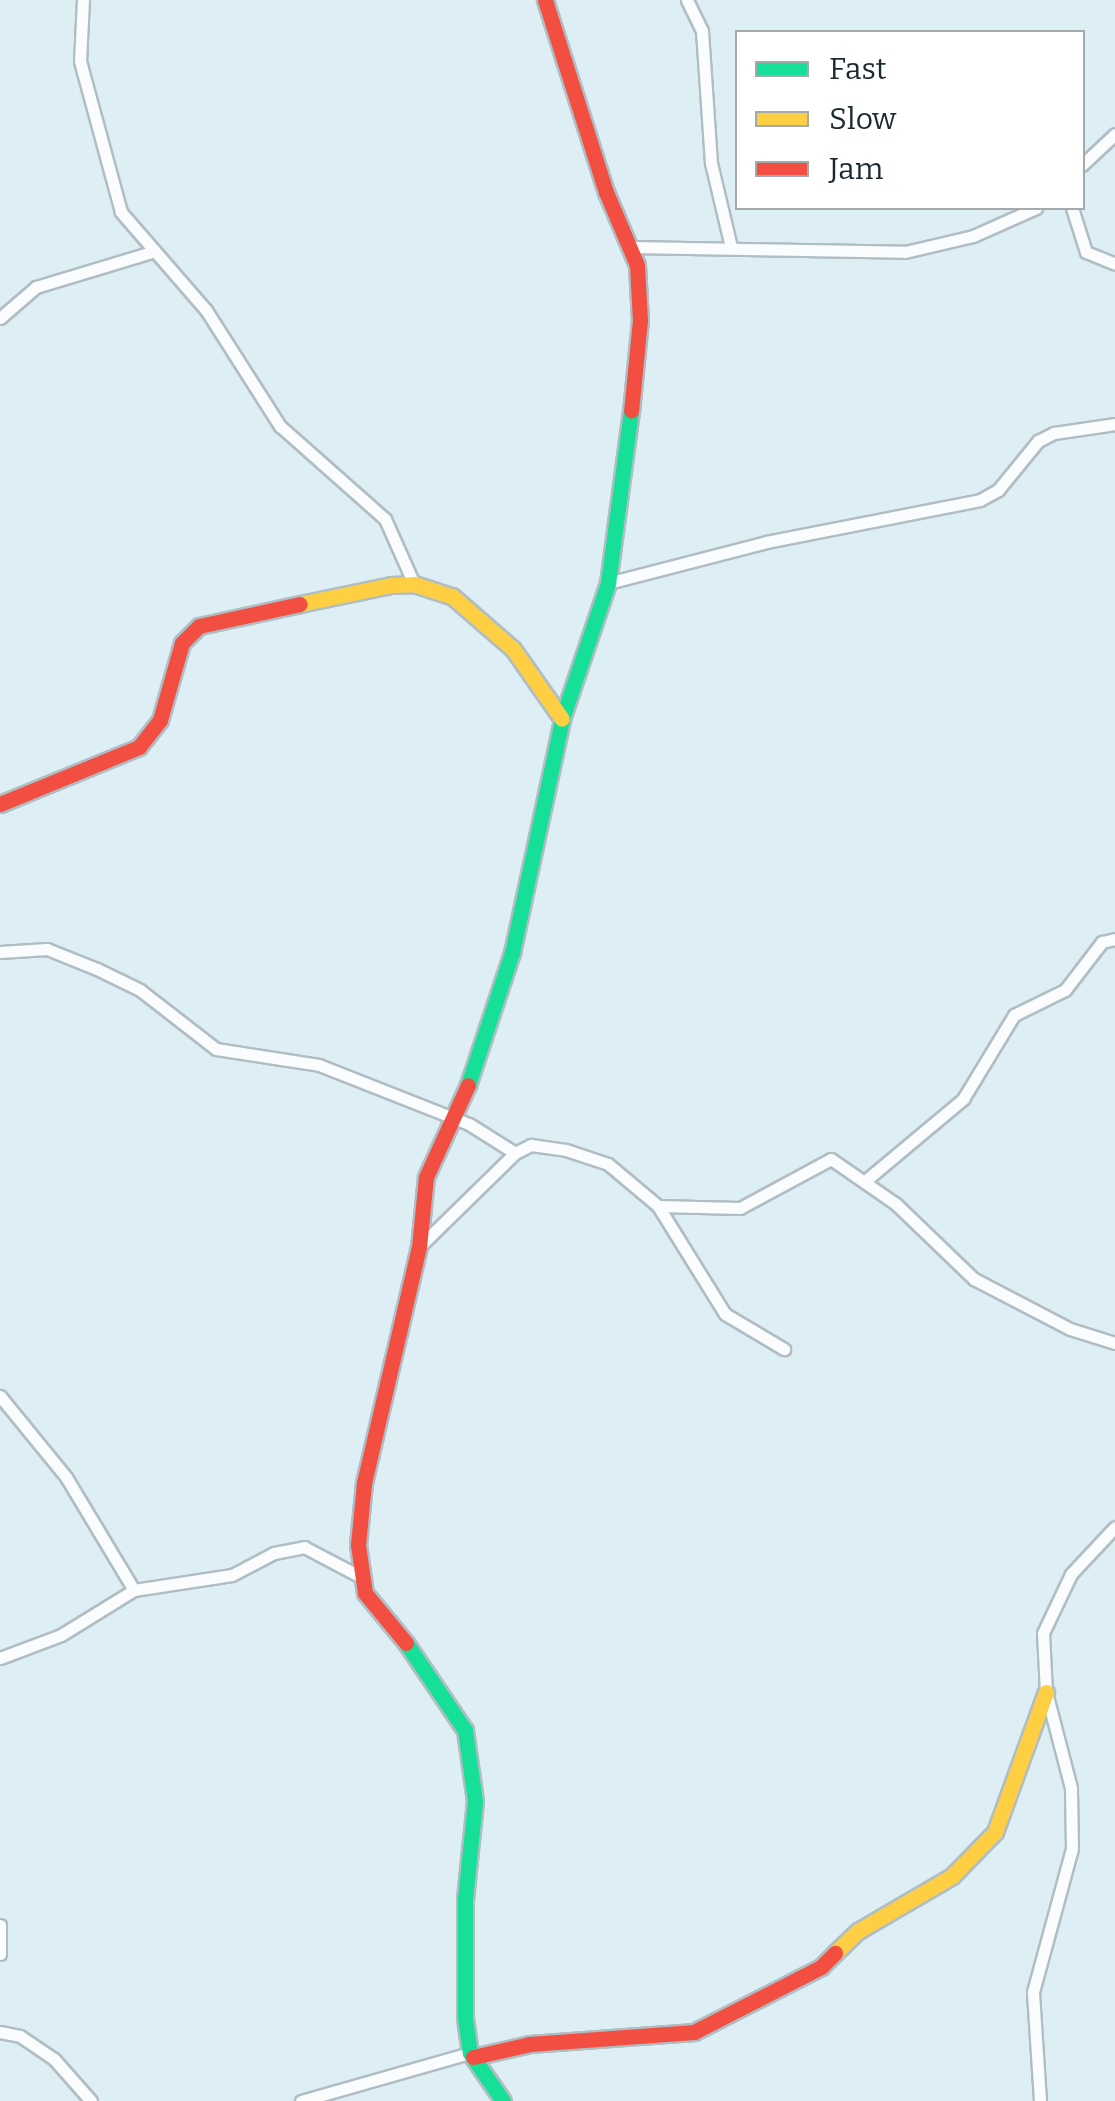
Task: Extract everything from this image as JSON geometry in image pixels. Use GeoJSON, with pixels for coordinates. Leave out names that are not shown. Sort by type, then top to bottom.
{"type":"FeatureCollection","features":[{"type":"Feature","properties":{"kind":"street"},"geometry":{"type":"LineString","coordinates":[[83,0],[78,46],[100,151],[121,212],[206,310],[280,426],[385,519],[414,584]]}},
{"type":"Feature","properties":{"kind":"street"},"geometry":{"type":"LineString","coordinates":[[503,2101],[471,2055],[463,1947],[475,1801],[465,1730],[436,1679],[379,1615],[358,1574],[364,1483],[419,1247],[426,1178],[456,1120],[512,953],[562,719],[608,583],[640,320],[630,246],[606,192],[545,0]]}},
{"type":"Feature","properties":{"kind":"street"},"geometry":{"type":"LineString","coordinates":[[687,0],[702,32],[712,168],[731,247]]}},
{"type":"Feature","properties":{"kind":"street"},"geometry":{"type":"LineString","coordinates":[[1085,162],[1115,134]]}},
{"type":"Feature","properties":{"kind":"street"},"geometry":{"type":"LineString","coordinates":[[630,246],[905,252],[973,236],[1032,210]]}},
{"type":"Feature","properties":{"kind":"street"},"geometry":{"type":"LineString","coordinates":[[1073,210],[1086,252],[1115,264]]}},
{"type":"Feature","properties":{"kind":"street"},"geometry":{"type":"LineString","coordinates":[[0,318],[36,286],[152,252]]}},
{"type":"Feature","properties":{"kind":"street"},"geometry":{"type":"LineString","coordinates":[[608,583],[766,542],[980,500],[998,490],[1038,442],[1054,432],[1115,424]]}},
{"type":"Feature","properties":{"kind":"street"},"geometry":{"type":"LineString","coordinates":[[0,804],[140,747],[160,720],[182,643],[199,626],[414,584],[452,596],[487,622],[562,719]]}},
{"type":"Feature","properties":{"kind":"street"},"geometry":{"type":"LineString","coordinates":[[865,1181],[963,1098],[1014,1015],[1066,990],[1102,942],[1115,938]]}},
{"type":"Feature","properties":{"kind":"street"},"geometry":{"type":"LineString","coordinates":[[0,952],[47,950],[126,981],[216,1049],[319,1065],[456,1120],[514,1153]]}},
{"type":"Feature","properties":{"kind":"street"},"geometry":{"type":"LineString","coordinates":[[419,1247],[514,1153],[540,1144],[602,1160],[658,1206],[725,1314],[784,1349]]}},
{"type":"Feature","properties":{"kind":"street"},"geometry":{"type":"LineString","coordinates":[[658,1206],[740,1208],[824,1160],[865,1181],[974,1279],[1070,1329],[1115,1342]]}},
{"type":"Feature","properties":{"kind":"street"},"geometry":{"type":"LineString","coordinates":[[0,1396],[66,1477],[134,1590]]}},
{"type":"Feature","properties":{"kind":"street"},"geometry":{"type":"LineString","coordinates":[[1040,2101],[1033,1992],[1072,1848],[1071,1788],[1046,1692],[1046,1620],[1084,1556],[1115,1527]]}},
{"type":"Feature","properties":{"kind":"street"},"geometry":{"type":"LineString","coordinates":[[0,1658],[61,1635],[134,1590],[232,1575],[274,1553],[304,1546],[358,1574]]}},
{"type":"Feature","properties":{"kind":"street"},"geometry":{"type":"LineString","coordinates":[[302,2101],[471,2055],[530,2044],[694,2032],[821,1967],[858,1931],[952,1876],[995,1832],[1046,1692]]}},
{"type":"Feature","properties":{"kind":"street"},"geometry":{"type":"LineString","coordinates":[[0,1924],[0,1954]]}},
{"type":"Feature","properties":{"kind":"street"},"geometry":{"type":"LineString","coordinates":[[0,2032],[20,2036],[54,2059],[91,2101]]}},
{"type":"Feature","properties":{"kind":"traffic: fast"},"geometry":{"type":"LineString","coordinates":[[468,1085],[512,953],[562,719],[608,583],[631,411]]}},
{"type":"Feature","properties":{"kind":"traffic: fast"},"geometry":{"type":"LineString","coordinates":[[406,1643],[465,1730],[475,1801],[465,1899],[465,2018],[470,2053],[503,2101]]}},
{"type":"Feature","properties":{"kind":"traffic: slow"},"geometry":{"type":"LineString","coordinates":[[300,604],[391,585],[414,584],[452,596],[513,649],[562,719]]}},
{"type":"Feature","properties":{"kind":"traffic: slow"},"geometry":{"type":"LineString","coordinates":[[835,1953],[858,1931],[952,1876],[995,1832],[1046,1692]]}},
{"type":"Feature","properties":{"kind":"traffic: jam"},"geometry":{"type":"LineString","coordinates":[[545,0],[606,192],[637,265],[640,320],[631,411]]}},
{"type":"Feature","properties":{"kind":"traffic: jam"},"geometry":{"type":"LineString","coordinates":[[0,804],[139,747],[160,720],[182,643],[199,626],[300,604]]}},
{"type":"Feature","properties":{"kind":"traffic: jam"},"geometry":{"type":"LineString","coordinates":[[406,1643],[365,1593],[358,1545],[364,1483],[419,1247],[426,1177],[468,1085]]}},
{"type":"Feature","properties":{"kind":"traffic: jam"},"geometry":{"type":"LineString","coordinates":[[473,2057],[530,2044],[694,2032],[821,1967],[835,1953]]}}]}
